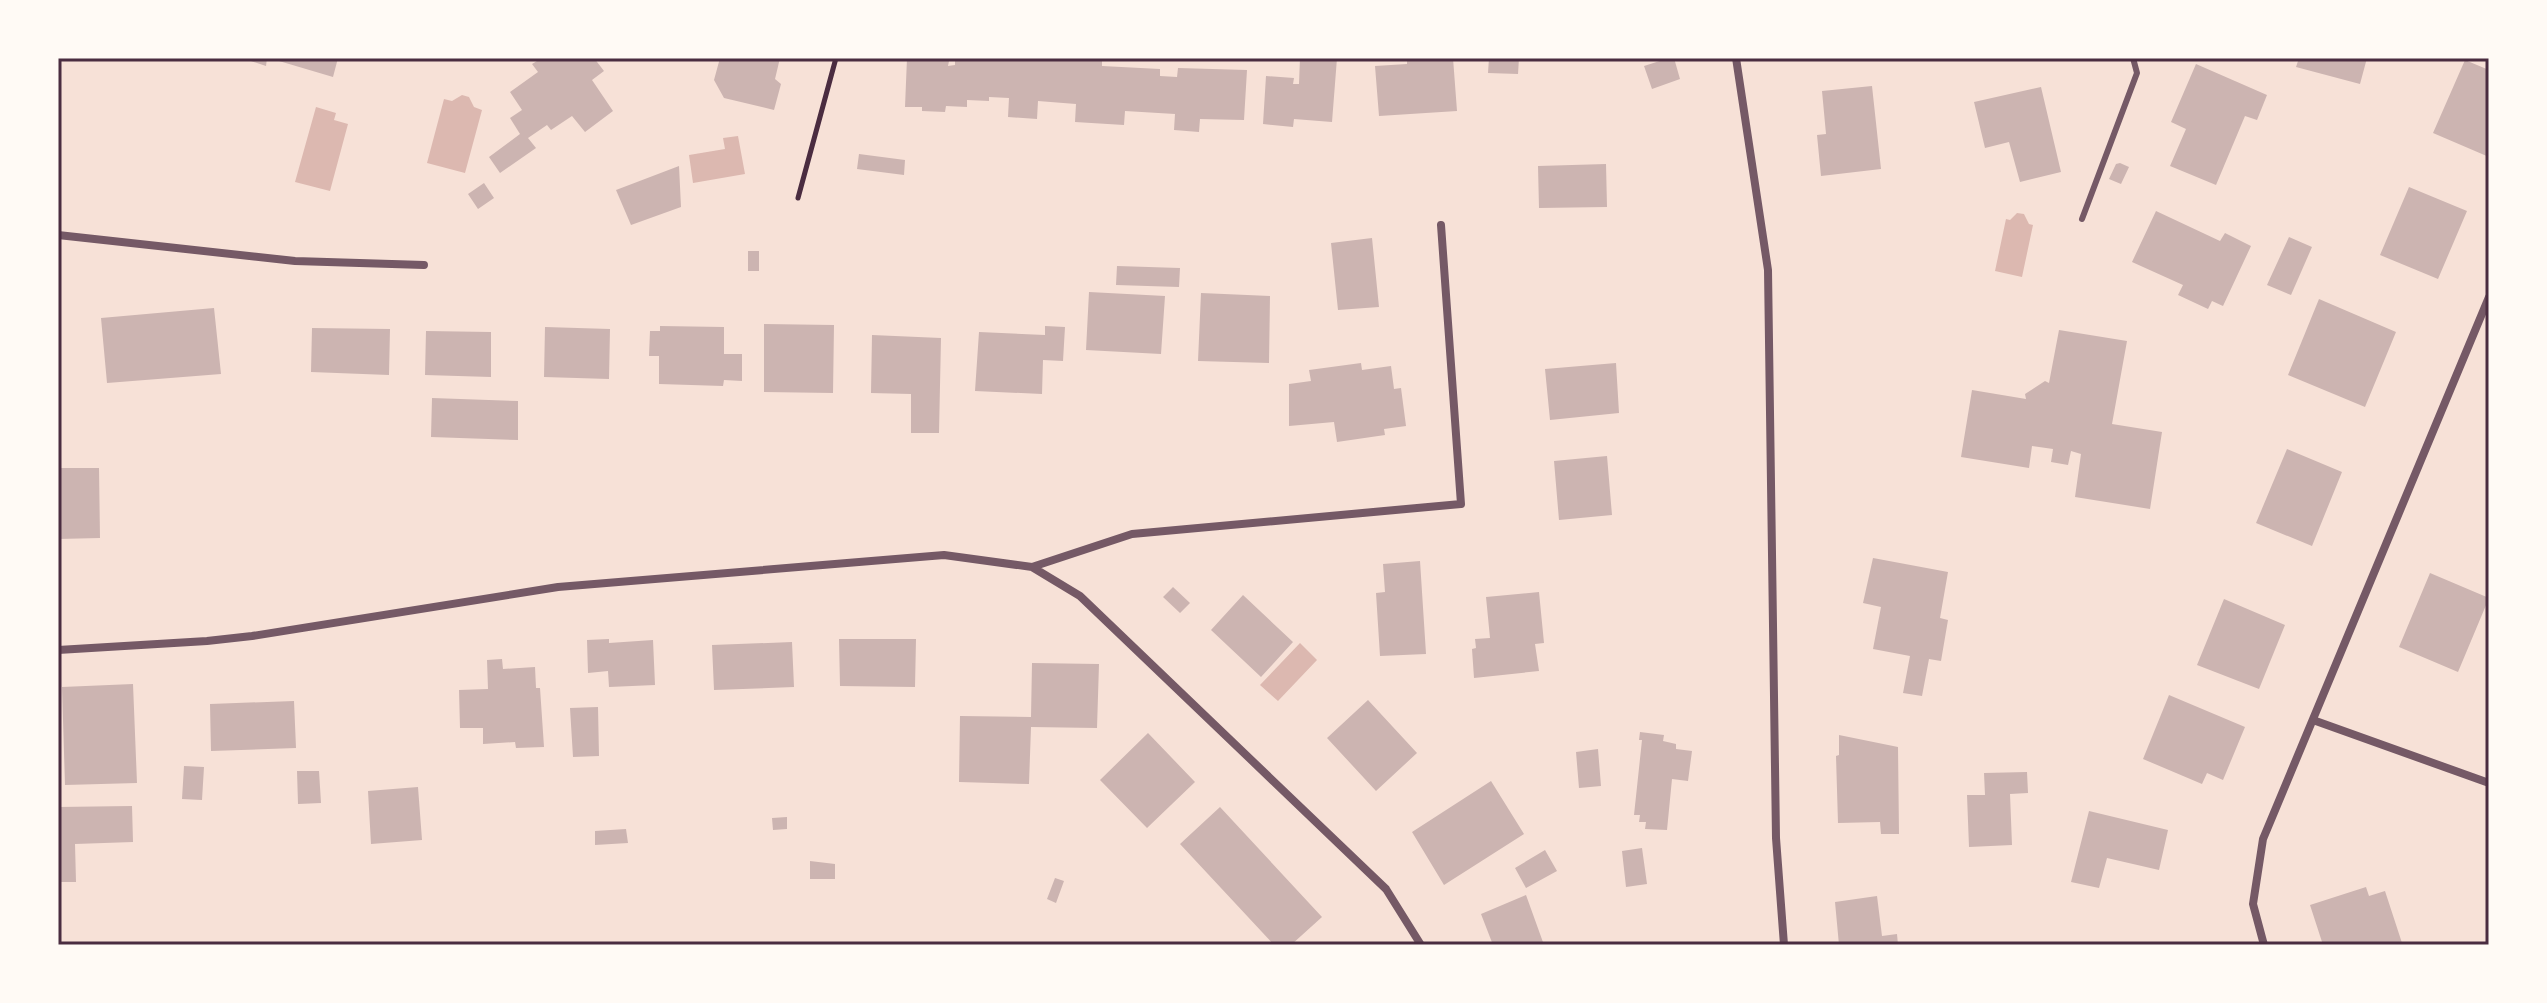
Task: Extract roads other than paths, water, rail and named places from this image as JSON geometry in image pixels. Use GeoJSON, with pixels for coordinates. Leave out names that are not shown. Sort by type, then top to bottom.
{"type":"FeatureCollection","features":[{"type":"Feature","properties":{"kind":"street"},"geometry":{"type":"LineString","coordinates":[[1736,58],[1768,270],[1776,838],[1784,945]]}},
{"type":"Feature","properties":{"kind":"street"},"geometry":{"type":"LineString","coordinates":[[1032,567],[1132,534],[1461,504],[1441,225]]}},
{"type":"Feature","properties":{"kind":"street"},"geometry":{"type":"LineString","coordinates":[[58,235],[295,261],[424,265]]}},
{"type":"Feature","properties":{"kind":"street"},"geometry":{"type":"LineString","coordinates":[[2264,945],[2253,904],[2263,839],[2489,297]]}},
{"type":"Feature","properties":{"kind":"street"},"geometry":{"type":"LineString","coordinates":[[58,650],[252,636],[558,587],[944,555],[1032,567],[1080,596],[1386,889],[1421,945]]}},
{"type":"Feature","properties":{"kind":"street"},"geometry":{"type":"LineString","coordinates":[[2313,720],[2489,783]]}},
{"type":"Feature","properties":{"kind":"lane"},"geometry":{"type":"LineString","coordinates":[[2082,219],[2137,73],[2133,58]]}}]}
